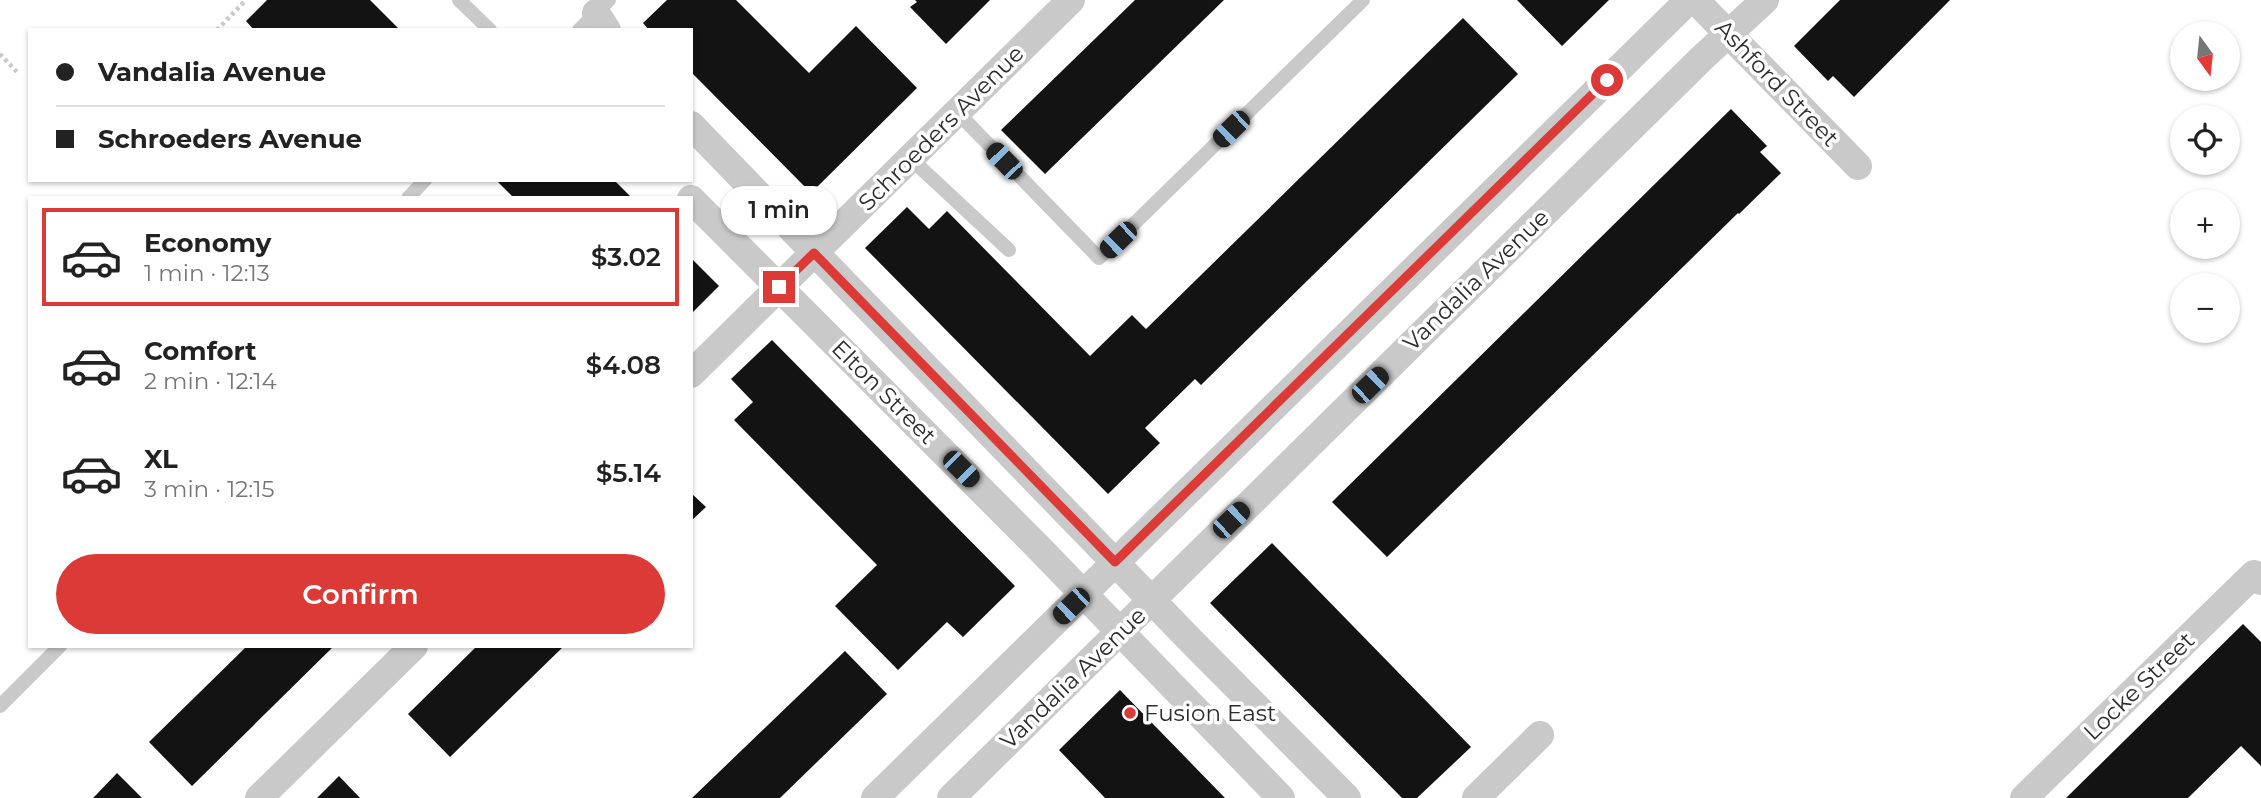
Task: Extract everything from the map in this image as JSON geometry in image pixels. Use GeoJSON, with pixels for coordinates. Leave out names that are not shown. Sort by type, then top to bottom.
{"type":"FeatureCollection","features":[{"type":"Feature","properties":{"kind":"street","name":"Schroeders Avenue"},"geometry":{"type":"LineString","coordinates":[[693,371],[1071,0]]}},
{"type":"Feature","properties":{"kind":"street"},"geometry":{"type":"LineString","coordinates":[[875,798],[1689,0]]}},
{"type":"Feature","properties":{"kind":"street","name":"Ashford Street"},"geometry":{"type":"LineString","coordinates":[[1695,0],[1858,166]]}},
{"type":"Feature","properties":{"kind":"street","name":"Vandalia Avenue"},"geometry":{"type":"LineString","coordinates":[[951,798],[1765,0]]}},
{"type":"Feature","properties":{"kind":"street","name":"Elton Street"},"geometry":{"type":"LineString","coordinates":[[693,127],[1347,798]]}},
{"type":"Feature","properties":{"kind":"street","name":"Elton Street"},"geometry":{"type":"LineString","coordinates":[[675,182],[689,196]]}},
{"type":"Feature","properties":{"kind":"street","name":"Elton Street"},"geometry":{"type":"LineString","coordinates":[[693,200],[1281,798]]}},
{"type":"Feature","properties":{"kind":"street","name":"Locke Street"},"geometry":{"type":"LineString","coordinates":[[2024,798],[2258,577]]}},
{"type":"Feature","properties":{"kind":"street"},"geometry":{"type":"LineString","coordinates":[[259,798],[412,648]]}},
{"type":"Feature","properties":{"kind":"street"},"geometry":{"type":"LineString","coordinates":[[1476,798],[1540,735]]}},
{"type":"Feature","properties":{"kind":"lane"},"geometry":{"type":"LineString","coordinates":[[459,0],[488,28]]}},
{"type":"Feature","properties":{"kind":"lane"},"geometry":{"type":"LineString","coordinates":[[957,112],[1099,258],[1363,0]]}},
{"type":"Feature","properties":{"kind":"lane"},"geometry":{"type":"LineString","coordinates":[[911,158],[1009,250]]}},
{"type":"Feature","properties":{"kind":"lane"},"geometry":{"type":"LineString","coordinates":[[410,196],[423,182]]}},
{"type":"Feature","properties":{"kind":"lane"},"geometry":{"type":"LineString","coordinates":[[0,706],[58,648]]}},
{"type":"Feature","properties":{"kind":"path"},"geometry":{"type":"LineString","coordinates":[[219,28],[246,0]]}},
{"type":"Feature","properties":{"kind":"path"},"geometry":{"type":"LineString","coordinates":[[0,54],[18,73]]}},
{"type":"Feature","properties":{"kind":"building"},"geometry":{"type":"Polygon","coordinates":[[[267,0],[370,0],[398,28],[252,28],[246,21],[267,0]]]}},
{"type":"Feature","properties":{"kind":"building"},"geometry":{"type":"Polygon","coordinates":[[[667,0],[736,0],[809,73],[856,26],[917,88],[811,193],[693,74],[693,28],[647,28],[643,23],[667,0]]]}},
{"type":"Feature","properties":{"kind":"building"},"geometry":{"type":"Polygon","coordinates":[[[915,0],[990,0],[946,44],[910,7],[917,2],[915,0]]]}},
{"type":"Feature","properties":{"kind":"building"},"geometry":{"type":"Polygon","coordinates":[[[1135,0],[1224,0],[1045,174],[1001,130],[1135,0]]]}},
{"type":"Feature","properties":{"kind":"building"},"geometry":{"type":"Polygon","coordinates":[[[1517,0],[1609,0],[1562,46],[1517,0]]]}},
{"type":"Feature","properties":{"kind":"building"},"geometry":{"type":"Polygon","coordinates":[[[1840,0],[1950,0],[1854,97],[1833,76],[1828,81],[1794,46],[1840,0]]]}},
{"type":"Feature","properties":{"kind":"building"},"geometry":{"type":"Polygon","coordinates":[[[1463,18],[1518,74],[1201,385],[1195,379],[1145,428],[1160,443],[1108,494],[865,248],[907,207],[929,229],[947,211],[1090,356],[1132,315],[1146,329],[1463,18]]]}},
{"type":"Feature","properties":{"kind":"building"},"geometry":{"type":"Polygon","coordinates":[[[1731,109],[1767,146],[1760,152],[1781,173],[1387,557],[1332,502],[1731,109]]]}},
{"type":"Feature","properties":{"kind":"building"},"geometry":{"type":"Polygon","coordinates":[[[498,182],[616,182],[630,196],[512,196],[498,182]]]}},
{"type":"Feature","properties":{"kind":"building"},"geometry":{"type":"Polygon","coordinates":[[[693,260],[719,286],[693,312],[693,260]]]}},
{"type":"Feature","properties":{"kind":"building"},"geometry":{"type":"Polygon","coordinates":[[[772,340],[1015,586],[963,637],[947,622],[898,670],[835,606],[877,565],[734,420],[753,402],[731,379],[772,340]]]}},
{"type":"Feature","properties":{"kind":"building"},"geometry":{"type":"Polygon","coordinates":[[[693,495],[706,507],[693,519],[693,495]]]}},
{"type":"Feature","properties":{"kind":"building"},"geometry":{"type":"Polygon","coordinates":[[[1272,543],[1471,747],[1417,798],[1402,798],[1210,603],[1272,543]]]}},
{"type":"Feature","properties":{"kind":"building"},"geometry":{"type":"Polygon","coordinates":[[[2243,624],[2261,642],[2261,766],[2241,746],[2188,798],[2066,798],[2243,624]]]}},
{"type":"Feature","properties":{"kind":"building"},"geometry":{"type":"Polygon","coordinates":[[[245,648],[332,648],[192,786],[149,742],[245,648]]]}},
{"type":"Feature","properties":{"kind":"building"},"geometry":{"type":"Polygon","coordinates":[[[475,648],[562,648],[450,757],[408,714],[475,648]]]}},
{"type":"Feature","properties":{"kind":"building"},"geometry":{"type":"Polygon","coordinates":[[[845,651],[887,694],[780,798],[692,798],[845,651]]]}},
{"type":"Feature","properties":{"kind":"building"},"geometry":{"type":"Polygon","coordinates":[[[1120,690],[1225,798],[1105,798],[1059,750],[1120,690]]]}},
{"type":"Feature","properties":{"kind":"building"},"geometry":{"type":"Polygon","coordinates":[[[117,773],[142,798],[93,798],[117,773]]]}},
{"type":"Feature","properties":{"kind":"building"},"geometry":{"type":"Polygon","coordinates":[[[339,776],[360,798],[317,798],[339,776]]]}},
{"type":"Feature","properties":{"kind":"place","name":"Fusion East"},"geometry":{"type":"Point","coordinates":[1130,713]}},
{"type":"Feature","properties":{"kind":"route"},"geometry":{"type":"LineString","coordinates":[[779,287],[814,253],[1115,562],[1607,80]]}}]}
